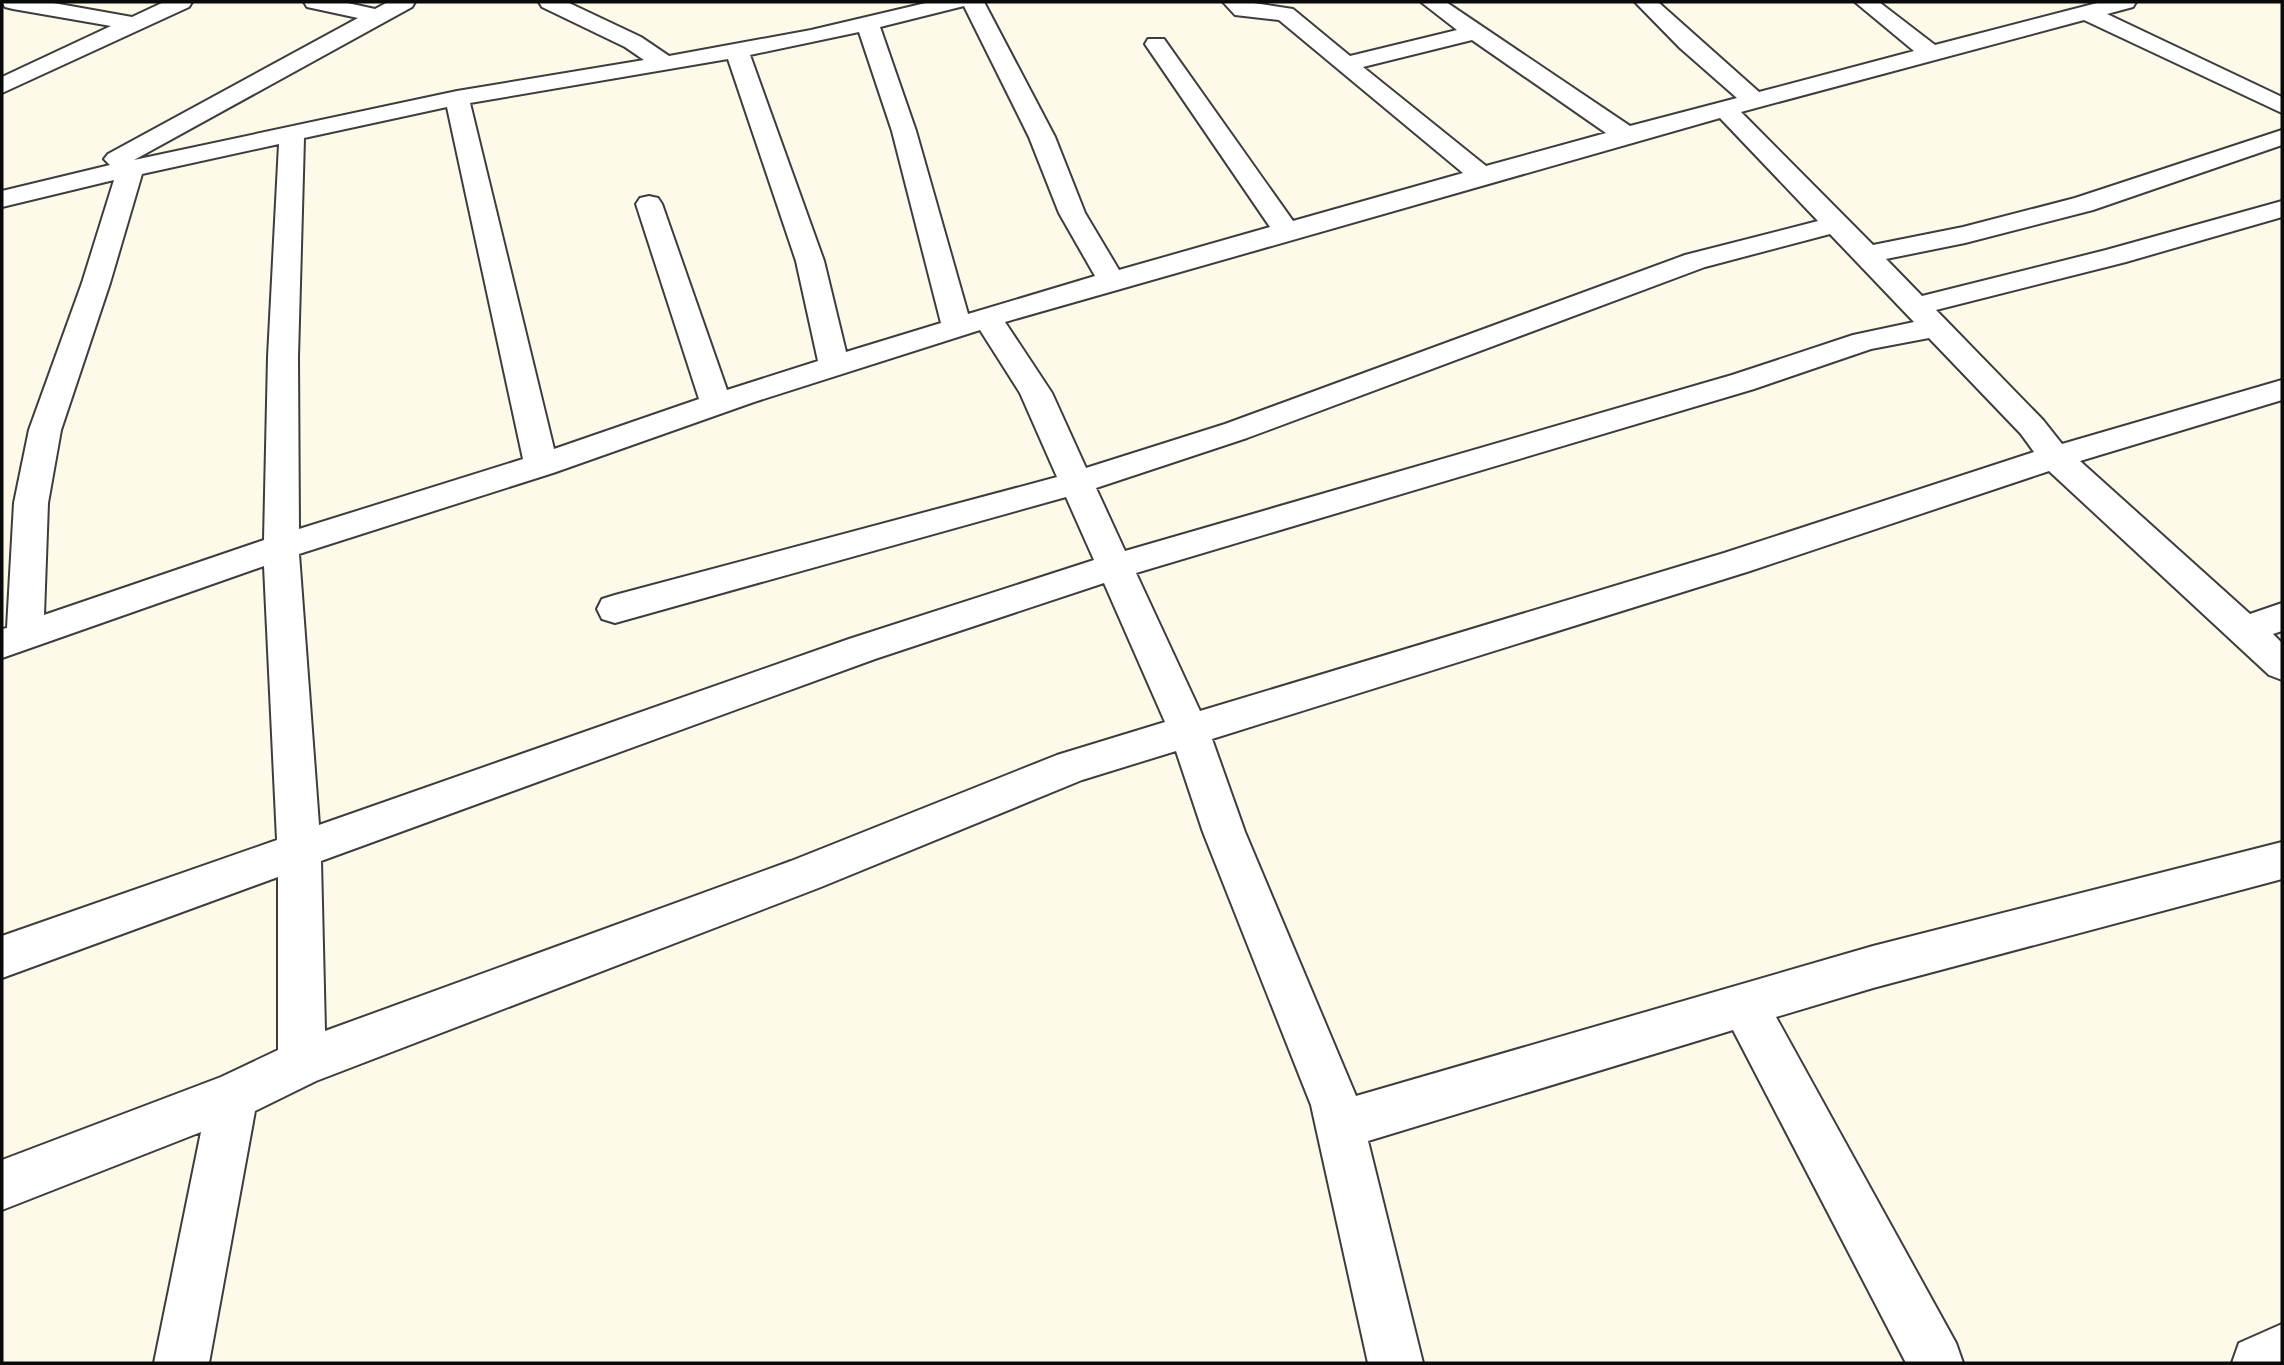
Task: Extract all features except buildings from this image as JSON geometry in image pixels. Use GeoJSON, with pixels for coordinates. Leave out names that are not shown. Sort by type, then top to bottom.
{"type":"FeatureCollection","features":[{"type":"Feature","properties":{"kind":"street"},"geometry":{"type":"LineString","coordinates":[[13,2],[136,24]]}},
{"type":"Feature","properties":{"kind":"street"},"geometry":{"type":"LineString","coordinates":[[2,86],[181,2]]}},
{"type":"Feature","properties":{"kind":"street"},"geometry":{"type":"LineString","coordinates":[[314,2],[376,16]]}},
{"type":"Feature","properties":{"kind":"street"},"geometry":{"type":"LineString","coordinates":[[82,179],[404,2]]}},
{"type":"Feature","properties":{"kind":"street"},"geometry":{"type":"LineString","coordinates":[[550,2],[634,41],[665,64]]}},
{"type":"Feature","properties":{"kind":"street"},"geometry":{"type":"LineString","coordinates":[[847,2],[876,22],[904,131],[972,322],[1036,393],[1189,731],[1224,832],[1341,1125],[1395,1363]]}},
{"type":"Feature","properties":{"kind":"street"},"geometry":{"type":"LineString","coordinates":[[2,200],[82,179],[457,98],[737,51],[956,2]]}},
{"type":"Feature","properties":{"kind":"street"},"geometry":{"type":"LineString","coordinates":[[973,2],[1042,137],[1072,213],[1111,280]]}},
{"type":"Feature","properties":{"kind":"street"},"geometry":{"type":"LineString","coordinates":[[1234,2],[1243,9],[1284,14],[1481,175]]}},
{"type":"Feature","properties":{"kind":"street"},"geometry":{"type":"LineString","coordinates":[[1432,2],[1626,135]]}},
{"type":"Feature","properties":{"kind":"street"},"geometry":{"type":"LineString","coordinates":[[1646,2],[1756,102]]}},
{"type":"Feature","properties":{"kind":"street"},"geometry":{"type":"LineString","coordinates":[[1866,2],[1933,54]]}},
{"type":"Feature","properties":{"kind":"street"},"geometry":{"type":"LineString","coordinates":[[131,169],[92,296],[45,430],[31,503],[14,640],[281,548],[972,322],[1481,175],[1933,54],[2043,14],[2088,13],[2125,2]]}},
{"type":"Feature","properties":{"kind":"street"},"geometry":{"type":"LineString","coordinates":[[2088,13],[2282,106]]}},
{"type":"Feature","properties":{"kind":"street"},"geometry":{"type":"LineString","coordinates":[[1346,64],[1475,32]]}},
{"type":"Feature","properties":{"kind":"street"},"geometry":{"type":"LineString","coordinates":[[1156,44],[1286,231]]}},
{"type":"Feature","properties":{"kind":"street"},"geometry":{"type":"LineString","coordinates":[[737,51],[810,261],[834,366]]}},
{"type":"Feature","properties":{"kind":"street"},"geometry":{"type":"LineString","coordinates":[[457,98],[541,465]]}},
{"type":"Feature","properties":{"kind":"street"},"geometry":{"type":"LineString","coordinates":[[1726,110],[2032,427],[2055,457],[2282,665]]}},
{"type":"Feature","properties":{"kind":"street"},"geometry":{"type":"LineString","coordinates":[[292,134],[283,357],[281,548],[299,849],[302,1063]]}},
{"type":"Feature","properties":{"kind":"street"},"geometry":{"type":"LineString","coordinates":[[1867,256],[1965,235],[2084,204],[2282,137]]}},
{"type":"Feature","properties":{"kind":"street"},"geometry":{"type":"LineString","coordinates":[[649,204],[716,404]]}},
{"type":"Feature","properties":{"kind":"street"},"geometry":{"type":"LineString","coordinates":[[2,957],[862,649],[1114,567],[1743,382],[1926,317],[2116,256],[2282,209]]}},
{"type":"Feature","properties":{"kind":"street"},"geometry":{"type":"LineString","coordinates":[[615,609],[1076,484],[1236,430],[1695,261],[1838,224]]}},
{"type":"Feature","properties":{"kind":"street"},"geometry":{"type":"LineString","coordinates":[[2,1185],[233,1096],[302,1063],[806,874],[1071,767],[1724,566],[2055,457],[2282,390]]}},
{"type":"Feature","properties":{"kind":"street"},"geometry":{"type":"LineString","coordinates":[[2245,630],[2282,617]]}},
{"type":"Feature","properties":{"kind":"street"},"geometry":{"type":"LineString","coordinates":[[1341,1125],[1873,967],[2282,861]]}},
{"type":"Feature","properties":{"kind":"street"},"geometry":{"type":"LineString","coordinates":[[1744,1005],[1936,1363]]}},
{"type":"Feature","properties":{"kind":"street"},"geometry":{"type":"LineString","coordinates":[[181,1363],[233,1096]]}},
{"type":"Feature","properties":{"kind":"street"},"geometry":{"type":"LineString","coordinates":[[2259,1363],[2282,1351]]}}]}
